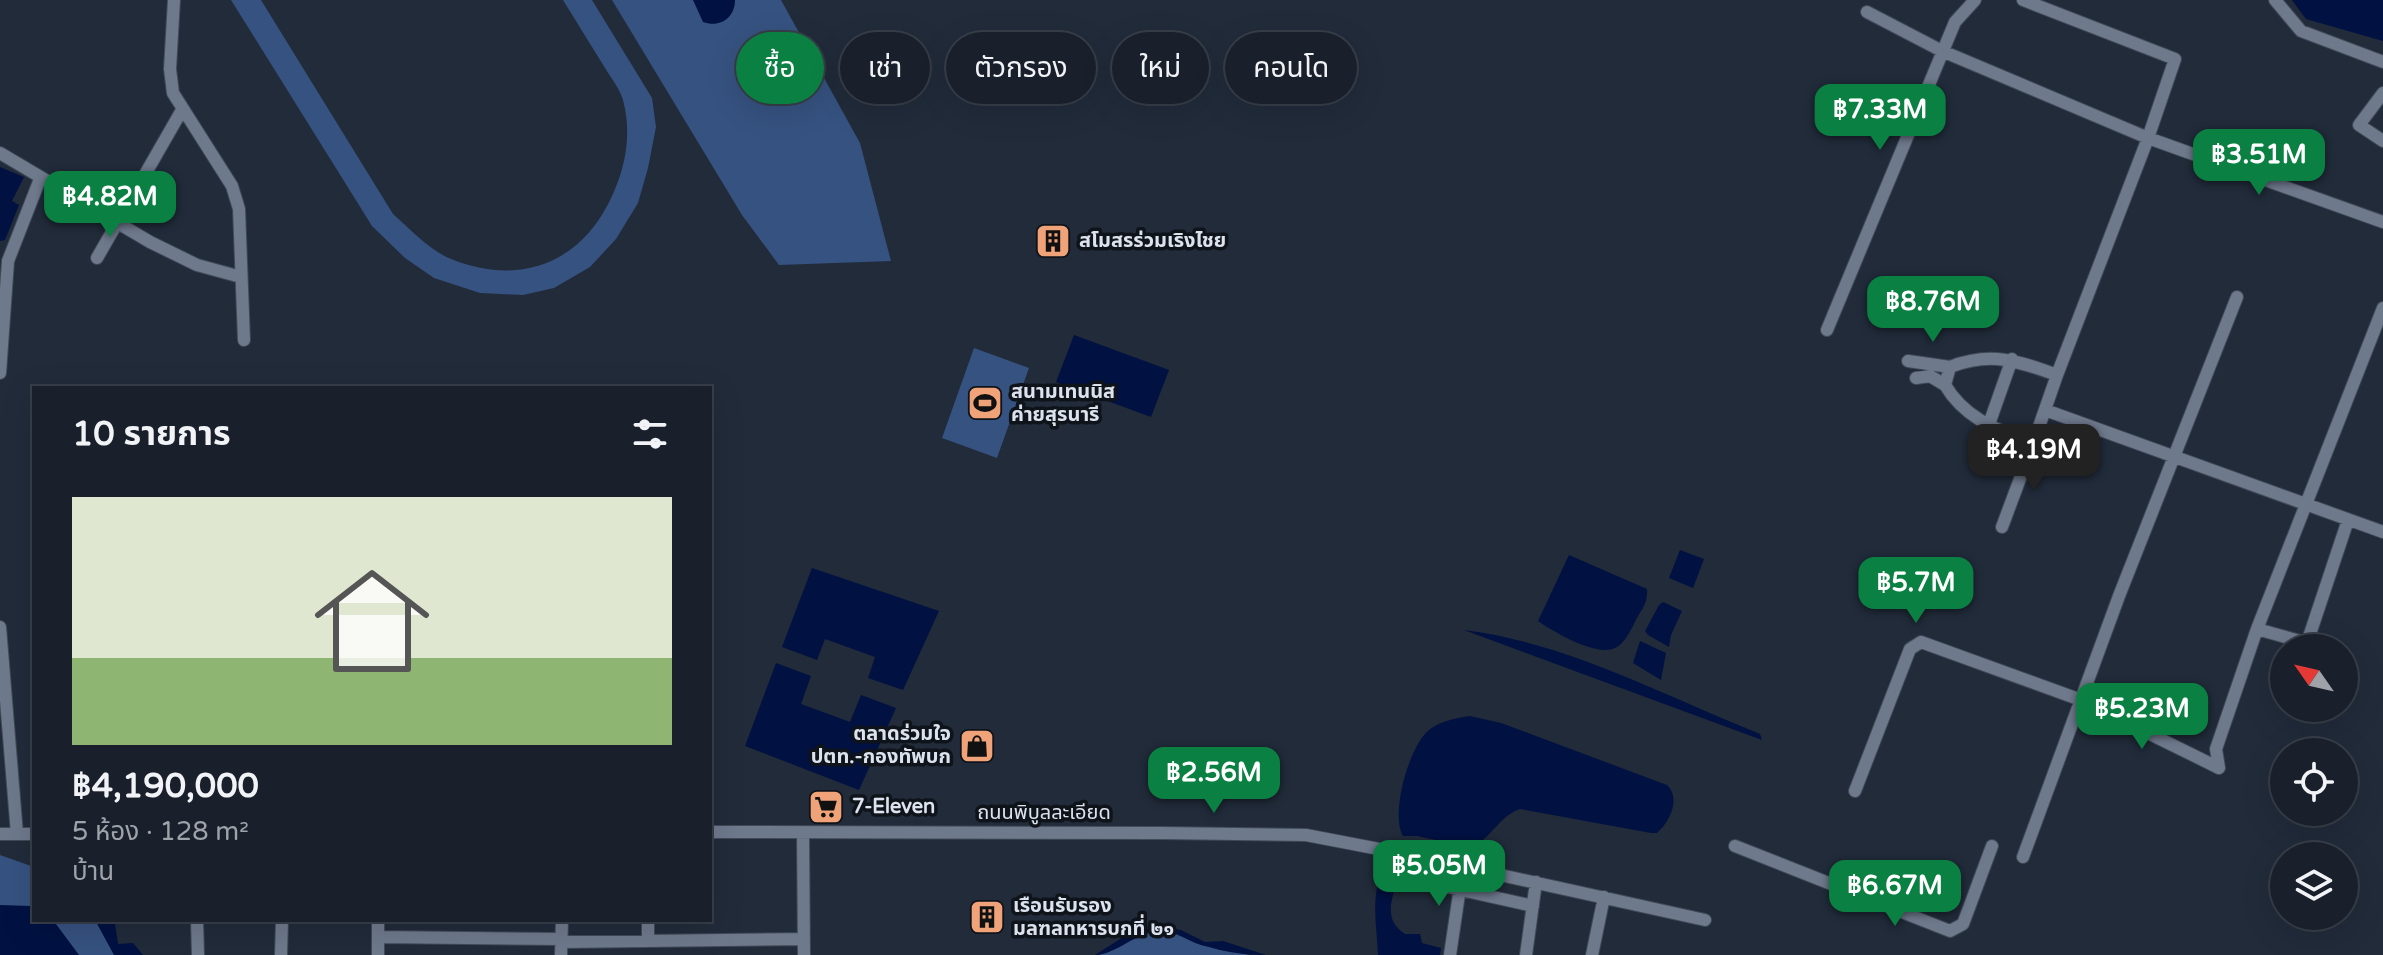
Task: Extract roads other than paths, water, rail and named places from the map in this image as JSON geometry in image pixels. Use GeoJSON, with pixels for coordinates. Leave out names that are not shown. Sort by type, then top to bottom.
{"type":"FeatureCollection","features":[{"type":"Feature","properties":{"kind":"street"},"geometry":{"type":"LineString","coordinates":[[174,0],[170,69],[173,93],[232,186],[239,209],[244,340]]}},
{"type":"Feature","properties":{"kind":"street"},"geometry":{"type":"LineString","coordinates":[[1827,330],[1955,22],[1975,0]]}},
{"type":"Feature","properties":{"kind":"street"},"geometry":{"type":"LineString","coordinates":[[2002,527],[2175,59],[2023,0]]}},
{"type":"Feature","properties":{"kind":"street"},"geometry":{"type":"LineString","coordinates":[[2275,0],[2301,31],[2383,62]]}},
{"type":"Feature","properties":{"kind":"street"},"geometry":{"type":"LineString","coordinates":[[1867,12],[1942,51],[2148,138],[2383,222]]}},
{"type":"Feature","properties":{"kind":"street"},"geometry":{"type":"LineString","coordinates":[[2383,93],[2359,125],[2383,141]]}},
{"type":"Feature","properties":{"kind":"street"},"geometry":{"type":"LineString","coordinates":[[97,258],[182,110]]}},
{"type":"Feature","properties":{"kind":"street"},"geometry":{"type":"LineString","coordinates":[[0,153],[150,242],[197,265],[241,277]]}},
{"type":"Feature","properties":{"kind":"street"},"geometry":{"type":"LineString","coordinates":[[0,373],[8,261],[40,179]]}},
{"type":"Feature","properties":{"kind":"street"},"geometry":{"type":"LineString","coordinates":[[2023,857],[2119,596],[2237,297]]}},
{"type":"Feature","properties":{"kind":"street"},"geometry":{"type":"LineString","coordinates":[[1855,791],[1910,649],[1921,642],[2081,700],[2219,768],[2216,749],[2257,629],[2383,308]]}},
{"type":"Feature","properties":{"kind":"street"},"geometry":{"type":"LineString","coordinates":[[1908,361],[1950,367],[1971,359],[2012,359],[2057,375]]}},
{"type":"Feature","properties":{"kind":"street"},"geometry":{"type":"LineString","coordinates":[[1988,427],[2012,359]]}},
{"type":"Feature","properties":{"kind":"street"},"geometry":{"type":"LineString","coordinates":[[1945,385],[1950,367]]}},
{"type":"Feature","properties":{"kind":"street"},"geometry":{"type":"LineString","coordinates":[[1916,378],[1930,376],[1945,385],[1963,409],[1988,427],[2033,444]]}},
{"type":"Feature","properties":{"kind":"street"},"geometry":{"type":"LineString","coordinates":[[2045,410],[2383,532]]}},
{"type":"Feature","properties":{"kind":"street"},"geometry":{"type":"LineString","coordinates":[[2257,629],[2307,643],[2348,520]]}},
{"type":"Feature","properties":{"kind":"street"},"geometry":{"type":"LineString","coordinates":[[0,627],[17,834]]}},
{"type":"Feature","properties":{"kind":"street","name":"ถนนพิบูลละเอียด"},"geometry":{"type":"LineString","coordinates":[[712,832],[1306,835],[1705,920]]}},
{"type":"Feature","properties":{"kind":"street"},"geometry":{"type":"LineString","coordinates":[[0,834],[32,834]]}},
{"type":"Feature","properties":{"kind":"street"},"geometry":{"type":"LineString","coordinates":[[803,834],[804,955]]}},
{"type":"Feature","properties":{"kind":"street"},"geometry":{"type":"LineString","coordinates":[[1735,846],[1950,931],[1963,924],[1992,846]]}},
{"type":"Feature","properties":{"kind":"street"},"geometry":{"type":"LineString","coordinates":[[1405,854],[1403,877],[1533,906]]}},
{"type":"Feature","properties":{"kind":"street"},"geometry":{"type":"LineString","coordinates":[[1450,955],[1463,867]]}},
{"type":"Feature","properties":{"kind":"street"},"geometry":{"type":"LineString","coordinates":[[1526,955],[1536,882]]}},
{"type":"Feature","properties":{"kind":"street"},"geometry":{"type":"LineString","coordinates":[[1592,955],[1604,897]]}},
{"type":"Feature","properties":{"kind":"street"},"geometry":{"type":"LineString","coordinates":[[197,922],[198,955]]}},
{"type":"Feature","properties":{"kind":"street"},"geometry":{"type":"LineString","coordinates":[[281,955],[282,922]]}},
{"type":"Feature","properties":{"kind":"street"},"geometry":{"type":"LineString","coordinates":[[378,922],[378,955]]}},
{"type":"Feature","properties":{"kind":"street"},"geometry":{"type":"LineString","coordinates":[[561,946],[562,922]]}},
{"type":"Feature","properties":{"kind":"street"},"geometry":{"type":"LineString","coordinates":[[648,922],[648,941]]}},
{"type":"Feature","properties":{"kind":"street"},"geometry":{"type":"LineString","coordinates":[[378,937],[561,946],[648,941],[804,939]]}},
{"type":"Feature","properties":{"kind":"place","name":"สโมสรร่วมเริงไชย"},"geometry":{"type":"Point","coordinates":[1053,241]}},
{"type":"Feature","properties":{"kind":"place","name":"สนามเทนนิส ค่ายสุรนารี"},"geometry":{"type":"Point","coordinates":[985,403]}},
{"type":"Feature","properties":{"kind":"place","name":"ตลาดร่วมใจ ปตท.-กองทัพบก"},"geometry":{"type":"Point","coordinates":[977,746]}},
{"type":"Feature","properties":{"kind":"place","name":"7-Eleven"},"geometry":{"type":"Point","coordinates":[826,807]}},
{"type":"Feature","properties":{"kind":"place","name":"เรือนรับรอง มลฑลทหารบกที่ ๒๑"},"geometry":{"type":"Point","coordinates":[987,917]}}]}
